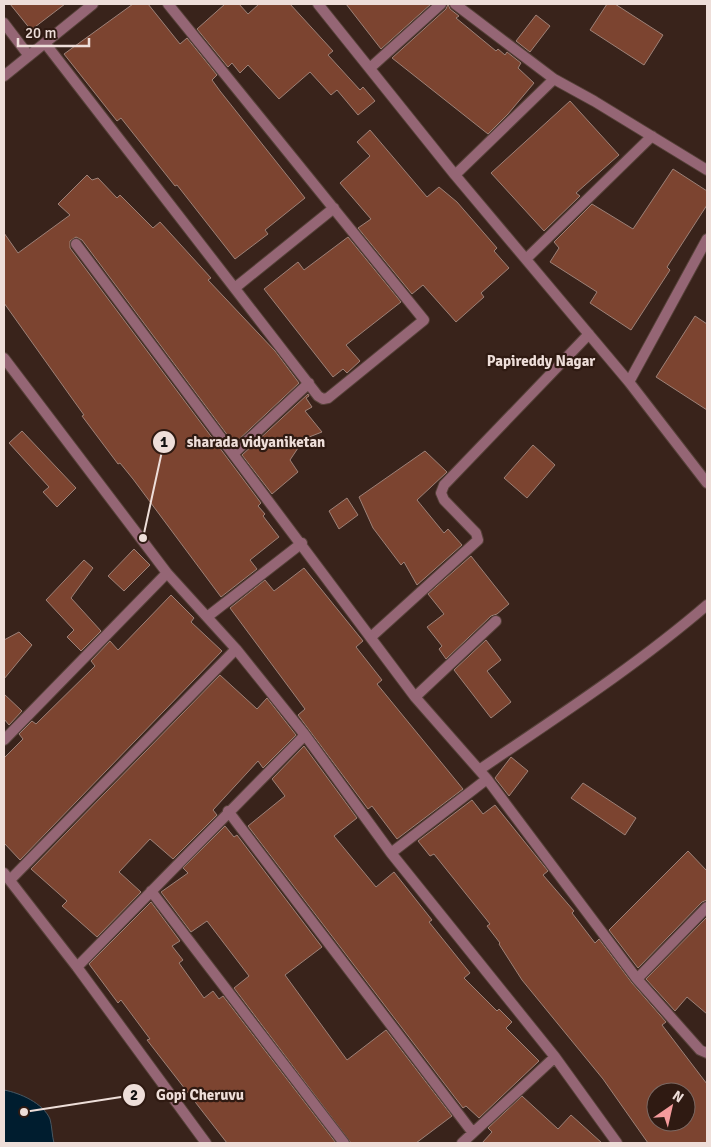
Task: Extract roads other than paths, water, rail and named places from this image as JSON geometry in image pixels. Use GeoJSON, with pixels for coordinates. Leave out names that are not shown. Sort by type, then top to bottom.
{"type":"FeatureCollection","features":[{"type":"Feature","properties":{"kind":"street"},"geometry":{"type":"LineString","coordinates":[[4,76],[93,4]]}},
{"type":"Feature","properties":{"kind":"street"},"geometry":{"type":"LineString","coordinates":[[45,43],[236,287],[318,396],[323,399],[328,398],[424,320],[168,4]]}},
{"type":"Feature","properties":{"kind":"street"},"geometry":{"type":"LineString","coordinates":[[318,4],[455,175],[629,382],[707,482]]}},
{"type":"Feature","properties":{"kind":"street"},"geometry":{"type":"LineString","coordinates":[[370,68],[441,4]]}},
{"type":"Feature","properties":{"kind":"street"},"geometry":{"type":"LineString","coordinates":[[455,4],[554,79],[707,170]]}},
{"type":"Feature","properties":{"kind":"street"},"geometry":{"type":"LineString","coordinates":[[4,23],[29,56]]}},
{"type":"Feature","properties":{"kind":"street"},"geometry":{"type":"LineString","coordinates":[[455,175],[554,79]]}},
{"type":"Feature","properties":{"kind":"street"},"geometry":{"type":"LineString","coordinates":[[526,259],[652,136]]}},
{"type":"Feature","properties":{"kind":"street"},"geometry":{"type":"LineString","coordinates":[[236,287],[334,208]]}},
{"type":"Feature","properties":{"kind":"street"},"geometry":{"type":"LineString","coordinates":[[629,382],[707,238]]}},
{"type":"Feature","properties":{"kind":"street"},"geometry":{"type":"LineString","coordinates":[[76,244],[302,543],[415,697],[487,779],[638,979],[700,1050],[707,1053]]}},
{"type":"Feature","properties":{"kind":"street"},"geometry":{"type":"LineString","coordinates":[[371,637],[478,540],[476,533],[444,500],[441,493],[444,486],[589,334]]}},
{"type":"Feature","properties":{"kind":"street"},"geometry":{"type":"LineString","coordinates":[[4,358],[167,573],[236,649],[305,735],[391,853],[555,1056],[614,1142]]}},
{"type":"Feature","properties":{"kind":"street"},"geometry":{"type":"LineString","coordinates":[[233,454],[309,383]]}},
{"type":"Feature","properties":{"kind":"street"},"geometry":{"type":"LineString","coordinates":[[207,617],[302,543]]}},
{"type":"Feature","properties":{"kind":"street"},"geometry":{"type":"LineString","coordinates":[[4,740],[167,573]]}},
{"type":"Feature","properties":{"kind":"street"},"geometry":{"type":"LineString","coordinates":[[479,770],[592,694],[669,637],[707,605]]}},
{"type":"Feature","properties":{"kind":"street"},"geometry":{"type":"LineString","coordinates":[[415,697],[496,620]]}},
{"type":"Feature","properties":{"kind":"street"},"geometry":{"type":"LineString","coordinates":[[206,1143],[77,967],[7,876],[236,649]]}},
{"type":"Feature","properties":{"kind":"street"},"geometry":{"type":"LineString","coordinates":[[77,967],[305,735]]}},
{"type":"Feature","properties":{"kind":"street"},"geometry":{"type":"LineString","coordinates":[[391,853],[487,779]]}},
{"type":"Feature","properties":{"kind":"street"},"geometry":{"type":"LineString","coordinates":[[228,812],[473,1133]]}},
{"type":"Feature","properties":{"kind":"street"},"geometry":{"type":"LineString","coordinates":[[151,891],[344,1143]]}},
{"type":"Feature","properties":{"kind":"street"},"geometry":{"type":"LineString","coordinates":[[638,979],[707,907]]}},
{"type":"Feature","properties":{"kind":"street"},"geometry":{"type":"LineString","coordinates":[[462,1143],[555,1056]]}},
{"type":"Feature","properties":{"kind":"water"},"geometry":{"type":"Polygon","coordinates":[[[4,1090],[24,1096],[47,1113],[50,1119],[54,1143],[4,1143],[4,1090]]]}},
{"type":"Feature","properties":{"kind":"place","name":"sharada vidyaniketan"},"geometry":{"type":"Point","coordinates":[143,538]}},
{"type":"Feature","properties":{"kind":"place","name":"Gopi Cheruvu"},"geometry":{"type":"Point","coordinates":[24,1112]}},
{"type":"Feature","properties":{"kind":"district","name":"Papireddy Nagar"},"geometry":{"type":"Point","coordinates":[541,361]}}]}
